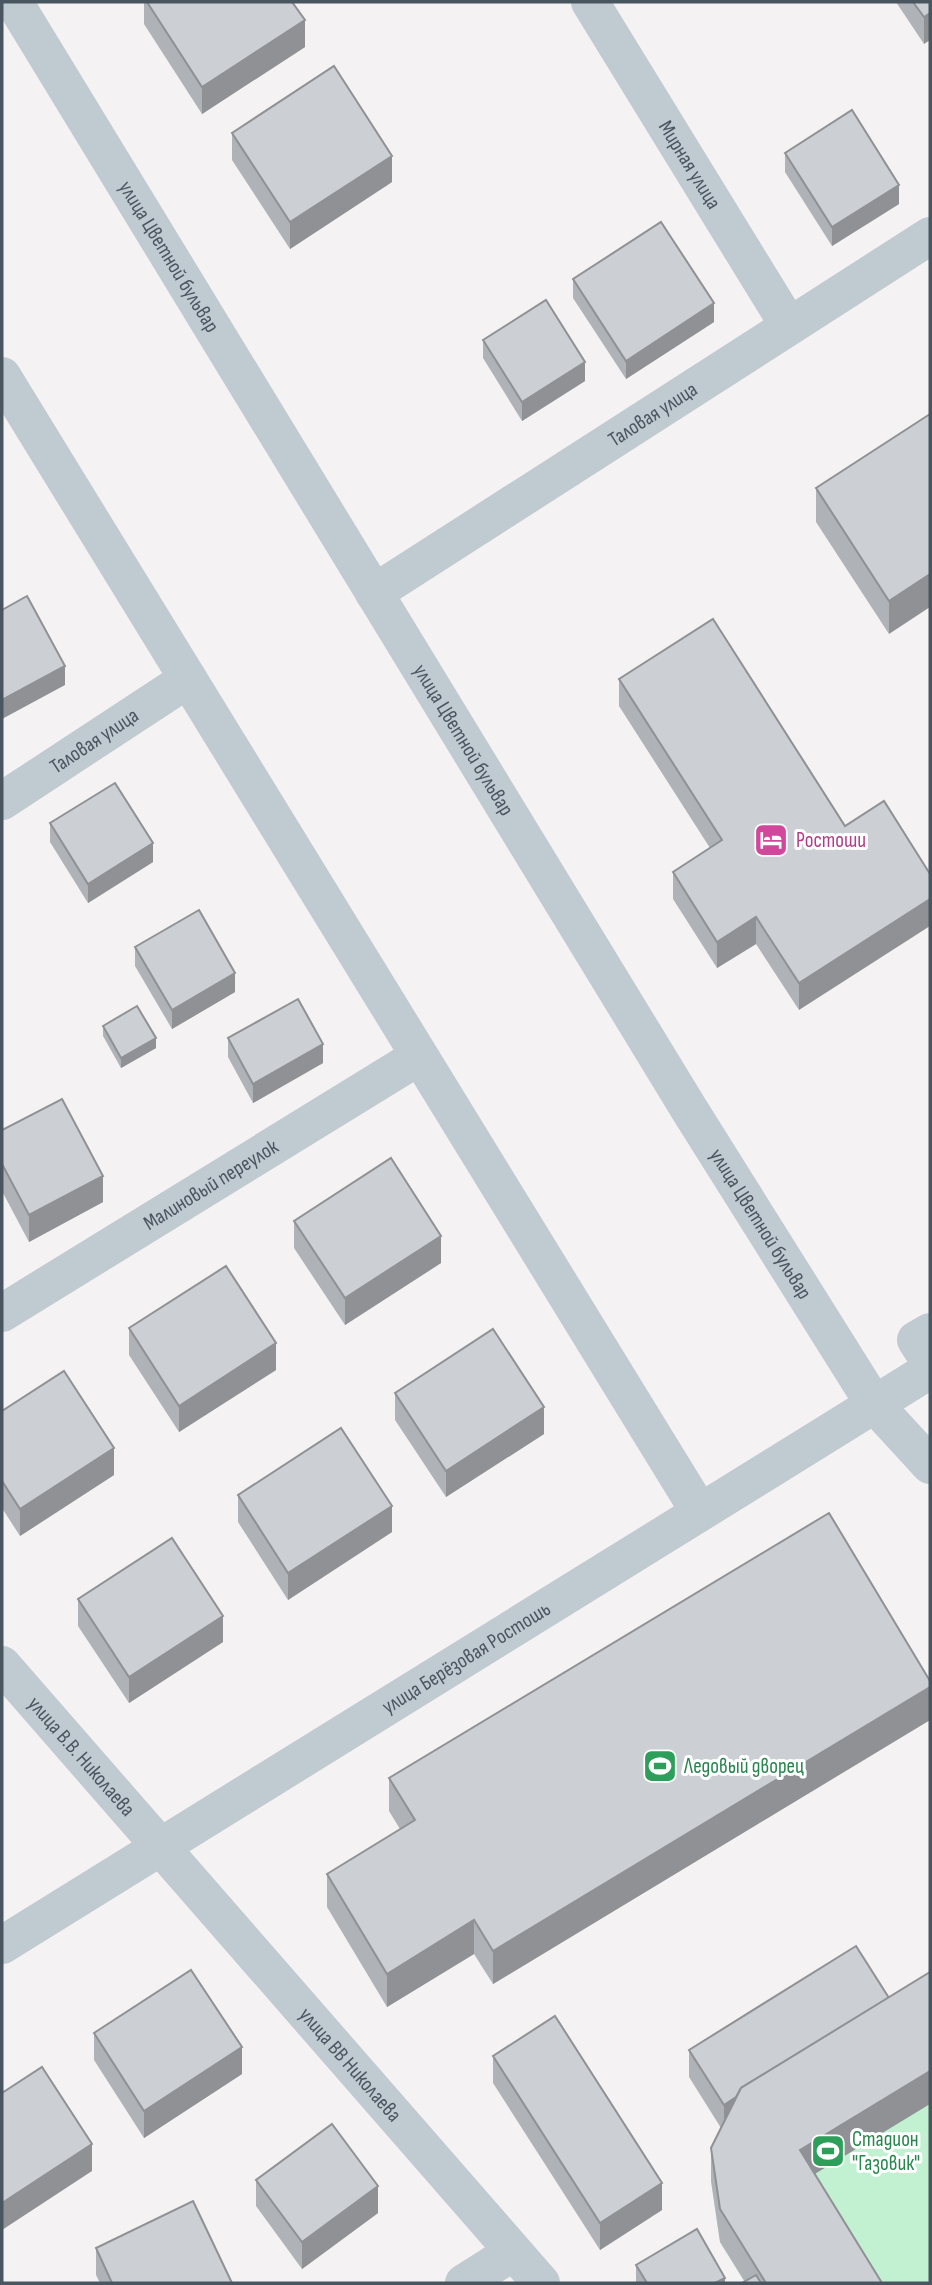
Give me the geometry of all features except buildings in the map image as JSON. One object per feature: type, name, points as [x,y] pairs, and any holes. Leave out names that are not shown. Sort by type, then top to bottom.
[{"type":"street","name":"улица Цветной бульвар","points":[[14,2],[689,1109],[874,1404],[930,1465]]},
{"type":"street","name":"Мирная улица","points":[[590,2],[789,326]]},
{"type":"street","name":"Таловая улица","points":[[374,593],[930,236]]},
{"type":"street","points":[[2,376],[699,1511]]},
{"type":"street","name":"Таловая улица","points":[[2,802],[188,679]]},
{"type":"street","name":"Малиновый переулок","points":[[2,1312],[418,1057]]},
{"type":"street","points":[[930,1332],[916,1340],[930,1363]]},
{"type":"street","name":"улица Берёзовая Ростошь","points":[[2,1945],[930,1370]]},
{"type":"street","name":"улица В.В. Николаева","points":[[2,1665],[161,1846]]},
{"type":"street","name":"улица ВВ Николаева","points":[[161,1846],[541,2283]]},
{"type":"street","points":[[464,2283],[513,2252]]},
{"type":"green space","name":"Стадион \"Газовик\"","points":[[930,2005],[930,2283],[745,2283],[720,2242],[711,2181],[741,2122]]},
{"type":"place","name":"Ростоши","points":[[771,840]]},
{"type":"place","name":"Ледовый дворец","points":[[660,1766]]},
{"type":"place","name":"Стадион \"Газовик\"","points":[[828,2151]]}]
